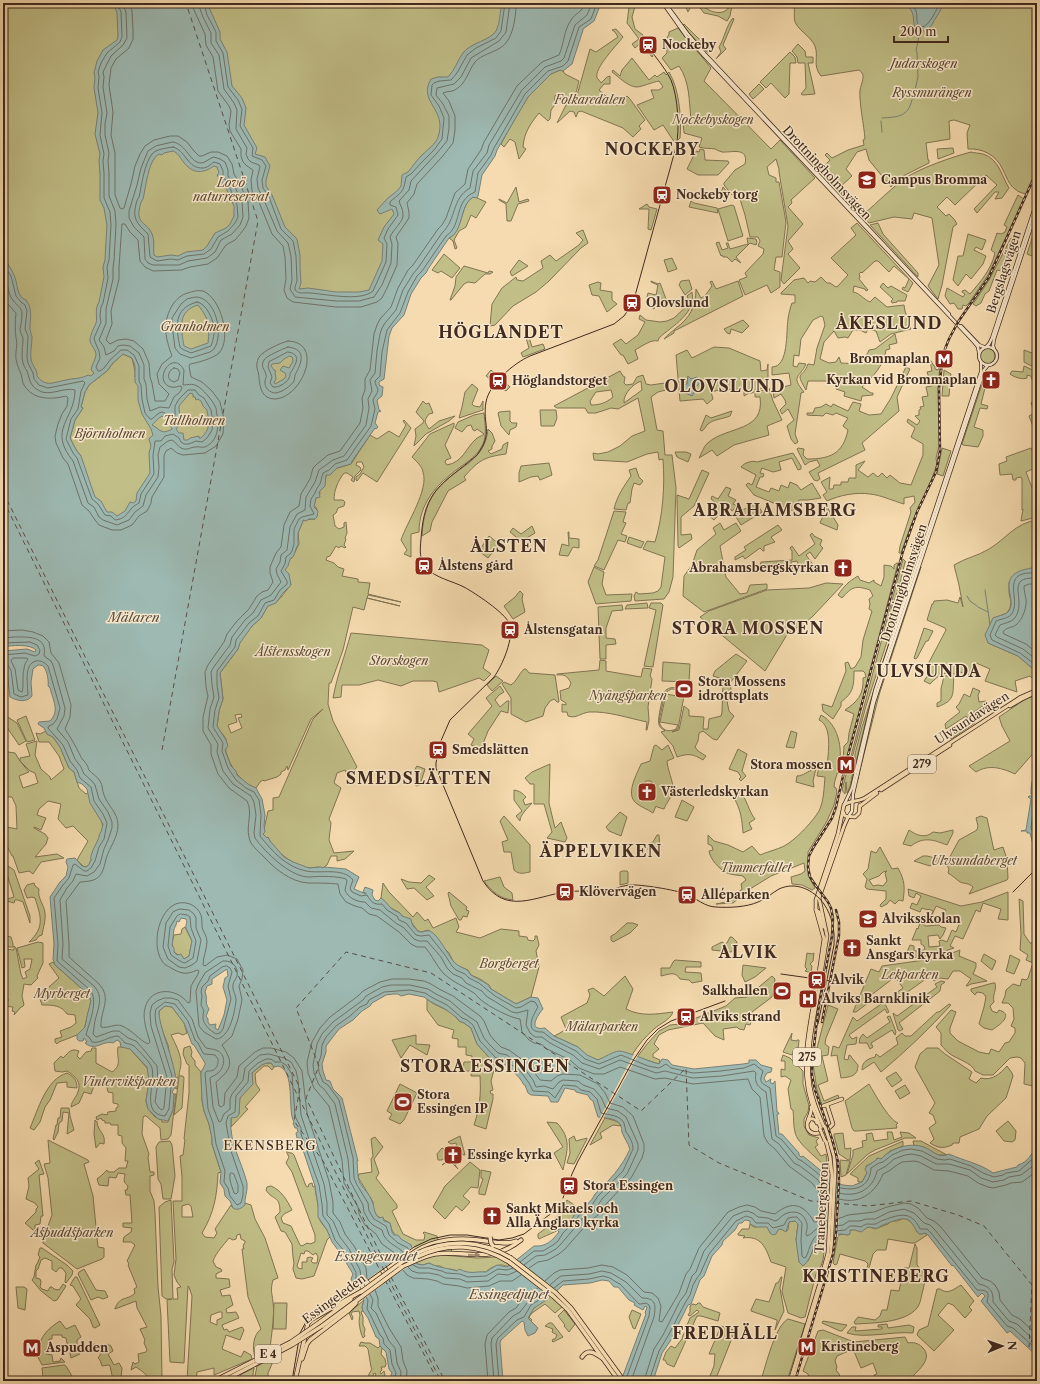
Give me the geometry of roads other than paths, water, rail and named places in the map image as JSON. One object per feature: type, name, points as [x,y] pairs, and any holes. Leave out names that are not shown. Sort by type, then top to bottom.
[{"type":"highway","points":[[490,1235],[492,1245],[498,1251]]},
{"type":"highway","points":[[401,1267],[432,1255],[481,1255],[496,1253],[521,1240],[505,1244],[472,1239],[450,1239],[429,1245],[414,1252],[404,1260]]},
{"type":"highway","name":"Essingeleden","points":[[362,1294],[404,1260],[428,1248],[454,1243],[476,1244],[498,1251],[524,1268],[564,1301],[580,1318],[624,1381]]},
{"type":"highway","name":"Essingeleden","points":[[362,1294],[401,1267],[422,1255],[445,1248],[470,1247],[485,1250],[496,1254],[515,1266],[561,1303],[577,1322],[619,1381]]},
{"type":"highway","points":[[296,1381],[308,1342],[346,1306],[362,1294]]},
{"type":"highway","points":[[296,1381],[308,1323],[312,1319],[346,1306],[362,1294]]},
{"type":"highway","name":"Essingeleden","points":[[222,1381],[292,1345],[346,1306]]},
{"type":"highway","name":"Essingeleden","points":[[214,1381],[291,1342],[321,1324]]},
{"type":"highway","points":[[582,1357],[585,1352],[588,1351],[595,1353],[606,1362]]},
{"type":"main road","name":"Drottningholmsvägen","points":[[664,3],[687,37],[967,334],[977,346],[979,353]]},
{"type":"main road","name":"Bergslagsvägen","points":[[985,347],[991,340],[1037,201]]},
{"type":"main road","name":"Bergslagsvägen","points":[[994,349],[994,339],[1037,209]]},
{"type":"main road","name":"Drottningholmsvägen","points":[[967,334],[979,345],[985,347]]},
{"type":"main road","points":[[988,364],[979,359],[979,353],[985,347],[991,347],[994,349]]},
{"type":"main road","name":"275","points":[[988,364],[992,363],[996,359],[994,349]]},
{"type":"main road","name":"Drottningholmsvägen","points":[[820,974],[827,942],[819,898],[841,834],[852,811],[852,801],[874,702],[980,373],[982,362]]},
{"type":"main road","name":"Drottningholmsvägen","points":[[830,1148],[812,1095],[809,1073],[812,1035],[824,942],[816,910],[816,900],[838,834],[844,805],[852,788],[872,702],[984,370],[988,364]]},
{"type":"main road","name":"Ulvsundavägen","points":[[857,801],[875,792],[1021,697],[1037,691]]},
{"type":"main road","name":"Ulvsundavägen","points":[[860,806],[1022,699],[1037,691]]},
{"type":"main road","points":[[847,797],[852,801]]},
{"type":"main road","points":[[843,811],[845,816],[850,817],[858,814],[860,806],[857,801],[848,802],[844,805]]},
{"type":"main road","points":[[816,910],[819,912],[826,930],[822,933]]},
{"type":"main road","name":"Drottningholmsvägen","points":[[819,984],[806,1061],[811,1103],[823,1128]]},
{"type":"main road","points":[[808,1086],[812,1110],[807,1121],[808,1128],[816,1134],[830,1128],[834,1123],[823,1106]]},
{"type":"main road","points":[[823,1128],[819,1112],[823,1106],[842,1099]]},
{"type":"main road","points":[[823,1128],[815,1120],[809,1120],[809,1127],[815,1132],[820,1132],[830,1128]]},
{"type":"main road","name":"Tranebergsbron","points":[[791,1381],[832,1247],[835,1165],[830,1148]]},
{"type":"water","name":"Mälaren","points":[[113,3],[207,3],[220,32],[220,39],[227,52],[232,86],[242,98],[246,108],[244,125],[257,148],[255,154],[265,157],[270,166],[266,186],[272,195],[285,227],[297,239],[300,255],[301,283],[299,289],[308,288],[336,292],[359,292],[369,290],[382,261],[383,244],[378,240],[384,227],[394,214],[392,209],[380,214],[377,210],[401,186],[402,175],[408,172],[437,140],[440,127],[439,119],[428,94],[428,87],[431,79],[448,77],[466,50],[490,37],[496,31],[502,3],[601,3],[594,21],[583,29],[572,64],[563,71],[560,70],[551,74],[528,97],[495,156],[482,175],[477,198],[473,197],[465,206],[457,230],[454,235],[449,238],[426,273],[421,278],[411,294],[404,315],[392,328],[389,336],[384,379],[379,382],[379,385],[383,387],[382,396],[377,400],[379,410],[381,411],[378,412],[375,423],[378,427],[376,429],[375,428],[351,464],[337,468],[330,475],[326,475],[325,486],[319,492],[320,497],[316,498],[314,507],[318,511],[317,517],[306,521],[303,520],[298,533],[298,545],[285,570],[289,574],[291,585],[276,603],[268,606],[261,618],[252,626],[240,643],[238,649],[220,673],[223,699],[219,711],[217,726],[226,740],[228,746],[225,750],[231,766],[236,771],[237,775],[248,784],[256,788],[262,799],[265,815],[265,832],[263,834],[267,838],[268,837],[284,857],[309,868],[324,867],[346,869],[359,877],[354,889],[366,894],[363,892],[365,887],[373,890],[372,895],[375,900],[378,901],[381,898],[402,916],[411,919],[417,931],[430,931],[441,942],[456,964],[484,982],[491,989],[516,1004],[531,997],[538,998],[543,1009],[536,1019],[536,1027],[545,1028],[554,1036],[578,1047],[587,1055],[598,1060],[611,1053],[619,1051],[659,1064],[662,1059],[668,1060],[672,1065],[694,1069],[743,1064],[749,1063],[749,1060],[756,1060],[761,1065],[772,1068],[771,1072],[767,1073],[764,1078],[766,1082],[771,1079],[770,1082],[773,1084],[775,1081],[777,1112],[779,1114],[777,1114],[779,1134],[782,1134],[801,1157],[803,1156],[825,1174],[829,1180],[843,1185],[852,1186],[862,1182],[867,1173],[865,1169],[867,1166],[878,1158],[881,1159],[895,1149],[912,1145],[924,1147],[942,1156],[949,1154],[977,1164],[993,1173],[1017,1167],[1027,1160],[1037,1147],[1037,1356],[1010,1331],[1007,1333],[981,1301],[985,1296],[982,1293],[978,1297],[928,1235],[925,1233],[919,1234],[907,1219],[896,1220],[878,1228],[868,1227],[861,1232],[850,1230],[850,1234],[848,1235],[841,1234],[820,1237],[815,1244],[809,1259],[803,1266],[799,1262],[796,1240],[798,1224],[795,1221],[789,1222],[786,1232],[781,1229],[773,1235],[767,1227],[756,1227],[750,1224],[750,1221],[745,1220],[742,1223],[739,1223],[735,1230],[723,1241],[722,1245],[712,1256],[704,1276],[700,1280],[691,1304],[688,1305],[673,1337],[662,1353],[653,1381],[621,1381],[646,1314],[647,1307],[645,1306],[643,1310],[634,1305],[635,1303],[629,1300],[618,1287],[614,1287],[609,1281],[602,1280],[590,1283],[563,1285],[548,1299],[534,1308],[528,1318],[538,1328],[535,1333],[528,1336],[525,1330],[524,1322],[522,1321],[501,1340],[503,1381],[391,1381],[390,1378],[392,1373],[389,1369],[386,1352],[380,1346],[379,1339],[376,1337],[368,1318],[363,1311],[362,1307],[364,1300],[351,1279],[353,1274],[318,1217],[315,1186],[299,1138],[297,1138],[297,1128],[295,1128],[293,1123],[289,1083],[284,1069],[278,1066],[274,1067],[271,1063],[266,1063],[252,1073],[253,1084],[240,1098],[239,1114],[237,1117],[231,1118],[232,1137],[247,1183],[245,1205],[236,1209],[233,1208],[230,1201],[225,1196],[224,1189],[220,1183],[221,1172],[212,1144],[209,1124],[204,1111],[201,1072],[205,1063],[192,1044],[184,1023],[172,1007],[165,1006],[159,1011],[162,1030],[175,1077],[175,1086],[172,1092],[174,1094],[173,1110],[168,1121],[158,1119],[148,1109],[146,1101],[149,1081],[147,1067],[130,1049],[121,1047],[120,1042],[117,1040],[113,1043],[92,1046],[85,1043],[87,1042],[84,1038],[83,1041],[79,1041],[77,1039],[77,1035],[85,1027],[91,1001],[89,995],[55,965],[53,959],[54,944],[50,897],[66,876],[68,867],[66,862],[67,859],[75,858],[82,866],[86,867],[88,865],[103,824],[90,803],[87,789],[82,784],[77,782],[74,772],[69,768],[60,747],[53,737],[47,734],[44,728],[38,724],[39,722],[50,721],[55,713],[54,701],[48,686],[47,674],[44,667],[42,665],[38,665],[33,669],[31,682],[32,696],[27,700],[22,701],[10,697],[7,671],[3,666],[3,651],[27,649],[35,652],[36,650],[30,647],[16,645],[3,647],[3,255],[14,275],[20,296],[26,300],[30,307],[30,329],[32,337],[31,359],[37,372],[37,376],[40,380],[50,383],[80,378],[88,375],[91,376],[94,373],[91,370],[96,355],[90,339],[96,323],[97,308],[104,277],[103,267],[105,260],[107,225],[104,208],[100,200],[100,154],[95,134],[98,113],[94,88],[94,73],[97,61],[103,50],[117,40],[117,13]],"holes":[[[173,151],[189,168],[196,171],[205,171],[214,166],[217,167],[219,173],[217,175],[226,188],[234,206],[234,216],[230,224],[226,228],[215,233],[203,250],[186,252],[178,256],[171,255],[157,257],[154,255],[153,237],[148,228],[141,221],[139,211],[152,162],[159,154],[162,155]],[[198,305],[202,310],[208,322],[208,343],[191,349],[184,346],[182,321],[191,308]],[[123,354],[132,358],[135,366],[135,382],[138,386],[138,400],[142,414],[153,435],[149,439],[151,446],[149,453],[150,473],[137,493],[136,501],[133,503],[130,502],[125,511],[117,516],[112,512],[107,512],[101,501],[95,497],[81,456],[70,438],[75,420],[83,408],[81,407],[85,392],[89,385],[107,371]],[[289,356],[292,357],[293,361],[289,368],[283,366],[280,370],[285,373],[286,376],[284,379],[275,384],[276,371],[271,366],[272,364],[280,363]],[[190,393],[193,394],[193,397],[195,397],[196,400],[198,399],[201,401],[207,410],[209,422],[208,428],[201,438],[199,438],[199,436],[184,440],[183,433],[179,433],[176,429],[180,424],[179,406]],[[162,416],[166,421],[172,423],[170,425],[172,429],[164,432],[152,425]],[[181,918],[186,919],[186,928],[192,941],[189,956],[184,959],[181,954],[177,955],[174,952],[174,948],[172,946],[174,929],[177,921],[179,922]],[[227,969],[228,976],[225,978],[223,987],[227,1000],[224,1015],[218,1030],[215,1028],[216,1024],[210,1025],[206,1016],[209,1009],[205,992],[207,986],[212,984],[212,979]],[[398,994],[401,996],[409,994],[424,997],[445,1009],[459,1021],[471,1028],[477,1044],[494,1063],[500,1064],[502,1062],[519,1078],[525,1085],[528,1093],[531,1095],[548,1096],[551,1102],[558,1102],[565,1088],[588,1095],[593,1101],[598,1117],[612,1119],[621,1125],[623,1134],[630,1149],[623,1162],[610,1179],[595,1194],[590,1202],[576,1211],[571,1220],[557,1230],[559,1232],[551,1241],[542,1246],[534,1246],[507,1267],[497,1265],[486,1272],[470,1272],[459,1269],[457,1271],[429,1263],[423,1265],[417,1264],[411,1245],[401,1239],[398,1235],[394,1235],[390,1223],[384,1221],[383,1217],[379,1218],[377,1216],[371,1199],[359,1181],[358,1161],[342,1098],[333,1089],[330,1081],[326,1080],[323,1071],[322,1064],[326,1052],[326,1046],[339,1029],[372,1003],[386,995]]]},
{"type":"water","points":[[883,3],[942,3],[942,6],[931,26],[926,30],[919,31],[915,27],[912,12],[906,4],[891,7],[885,6]]},
{"type":"water","points":[[688,376],[691,379],[697,377],[701,381],[694,388],[694,393],[692,396],[683,392],[685,385],[687,384]]},
{"type":"water","points":[[1032,568],[1037,569],[1037,670],[1032,668],[1018,656],[988,643],[985,635],[993,618],[1007,613],[1011,607],[1009,588],[1010,581],[1013,576],[1020,571]]},
{"type":"water","points":[[1037,771],[1037,846],[1033,844],[1030,833],[1027,833],[1027,831],[1021,831],[1026,830],[1031,799],[1028,797],[1034,796],[1031,794],[1031,787]]},
{"type":"waterway","points":[[913,99],[918,77],[916,51],[920,31]]},
{"type":"waterway","points":[[882,118],[902,115],[908,110],[912,100]]},
{"type":"waterway","points":[[881,121],[882,132]]},
{"type":"waterway","points":[[985,590],[990,625]]},
{"type":"waterway","points":[[967,596],[970,601],[977,606]]},
{"type":"waterway","points":[[978,607],[988,612]]},
{"type":"tram line","points":[[644,42],[662,65],[671,80],[677,104],[678,131],[676,147],[633,303],[624,316],[614,324],[530,356],[503,375],[488,395],[485,410],[486,434],[482,447],[477,455],[437,490],[426,509],[420,547],[420,555],[426,568],[434,574],[464,587],[489,604],[502,614],[509,623],[510,629],[507,651],[501,666],[494,677],[450,720],[440,743],[436,768],[483,881],[492,892],[501,898],[511,901],[522,901],[566,892],[606,891],[634,885],[649,886],[674,891],[686,894],[708,906],[726,907],[754,904],[785,887],[792,886],[804,888],[810,891],[820,899],[827,909],[831,918],[834,934],[834,945],[818,1024]]},
{"type":"tram line","points":[[1013,892],[1037,868]]},
{"type":"tram line","points":[[781,974],[838,982]]},
{"type":"tram line","points":[[563,1198],[578,1161],[634,1059],[647,1040],[658,1029],[671,1021],[725,1001]]},
{"type":"tram line","points":[[292,1381],[300,1333],[307,1320],[354,1290],[414,1247],[431,1239],[450,1235],[467,1235],[499,1240],[512,1238],[524,1234],[553,1212]]},
{"type":"railway","points":[[795,1381],[833,1254],[836,1233],[839,1181],[838,1162],[833,1142],[815,1090],[812,1075],[818,1011],[832,936],[833,918],[828,902],[810,877],[808,867],[809,856],[832,818],[836,807],[846,763],[903,551],[917,512],[936,472],[940,451],[939,388],[943,354],[958,322],[989,277],[1037,171]]},
{"type":"railway","points":[[822,1022],[839,935],[839,922],[836,910]]},
{"type":"place","name":"Nockeby","points":[[648,45]]},
{"type":"place","name":"Campus Bromma","points":[[867,180]]},
{"type":"place","name":"Nockeby torg","points":[[662,195]]},
{"type":"place","name":"Olovslund","points":[[632,303]]},
{"type":"place","name":"Brommaplan","points":[[944,359]]},
{"type":"place","name":"Kyrkan vid Brommaplan","points":[[991,380]]},
{"type":"place","name":"Höglandstorget","points":[[498,381]]},
{"type":"place","name":"Ålstens gård","points":[[424,566]]},
{"type":"place","name":"Abrahamsbergskyrkan","points":[[843,568]]},
{"type":"place","name":"Ålstensgatan","points":[[510,630]]},
{"type":"place","name":"Stora Mossens idrottsplats","points":[[684,689]]},
{"type":"place","name":"Smedslätten","points":[[438,750]]},
{"type":"place","name":"Stora mossen","points":[[846,765]]},
{"type":"place","name":"Västerledskyrkan","points":[[647,792]]},
{"type":"place","name":"Klövervägen","points":[[565,892]]},
{"type":"place","name":"Alléparken","points":[[687,895]]},
{"type":"place","name":"Alviksskolan","points":[[868,919]]},
{"type":"place","name":"Sankt Ansgars kyrka","points":[[852,948]]},
{"type":"place","name":"Alvik","points":[[817,980]]},
{"type":"place","name":"Salkhallen","points":[[782,991]]},
{"type":"place","name":"Alviks Barnklinik","points":[[808,999]]},
{"type":"place","name":"Alviks strand","points":[[686,1017]]},
{"type":"place","name":"Stora Essingen IP","points":[[403,1102]]},
{"type":"place","name":"Essinge kyrka","points":[[453,1155]]},
{"type":"place","name":"Stora Essingen","points":[[569,1186]]},
{"type":"place","name":"Sankt Mikaels och Alla Änglars kyrka","points":[[492,1216]]},
{"type":"place","name":"Kristineberg","points":[[807,1347]]},
{"type":"place","name":"Aspudden","points":[[32,1348]]},
{"type":"district","name":"NOCKEBY","points":[[652,149]]},
{"type":"district","name":"ÅKESLUND","points":[[889,323]]},
{"type":"district","name":"HÖGLANDET","points":[[501,332]]},
{"type":"district","name":"OLOVSLUND","points":[[725,386]]},
{"type":"district","name":"ABRAHAMSBERG","points":[[775,510]]},
{"type":"district","name":"ÅLSTEN","points":[[509,546]]},
{"type":"district","name":"STORA MOSSEN","points":[[748,628]]},
{"type":"district","name":"ULVSUNDA","points":[[929,671]]},
{"type":"district","name":"SMEDSLÄTTEN","points":[[419,778]]},
{"type":"district","name":"ÄPPELVIKEN","points":[[601,851]]},
{"type":"district","name":"ALVIK","points":[[748,952]]},
{"type":"district","name":"STORA ESSINGEN","points":[[485,1066]]},
{"type":"district","name":"EKENSBERG","points":[[270,1145]]},
{"type":"district","name":"KRISTINEBERG","points":[[876,1276]]},
{"type":"district","name":"FREDHÄLL","points":[[725,1333]]},
{"type":"park label","name":"Judarskogen","points":[[924,64]]},
{"type":"park label","name":"Ryssmurängen","points":[[932,93]]},
{"type":"park label","name":"Folkaredalen","points":[[590,100]]},
{"type":"park label","name":"Nockebyskogen","points":[[713,120]]},
{"type":"park label","name":"Lovö naturreservat","points":[[231,190]]},
{"type":"park label","name":"Granholmen","points":[[195,327]]},
{"type":"park label","name":"Tallholmen","points":[[194,421]]},
{"type":"park label","name":"Björnholmen","points":[[110,434]]},
{"type":"park label","name":"Ålstensskogen","points":[[293,652]]},
{"type":"park label","name":"Storskogen","points":[[399,661]]},
{"type":"park label","name":"Nyängsparken","points":[[628,696]]},
{"type":"park label","name":"Ulvsundaberget","points":[[974,861]]},
{"type":"park label","name":"Timmerfallet","points":[[756,868]]},
{"type":"park label","name":"Borgberget","points":[[509,964]]},
{"type":"park label","name":"Lekparken","points":[[910,975]]},
{"type":"park label","name":"Myrberget","points":[[62,994]]},
{"type":"park label","name":"Mälarparken","points":[[602,1027]]},
{"type":"park label","name":"Vinterviksparken","points":[[129,1082]]},
{"type":"park label","name":"Aspuddsparken","points":[[72,1233]]},
{"type":"water label","name":"Essingesundet","points":[[376,1256]]},
{"type":"water label","name":"Essingedjupet","points":[[509,1294]]}]
